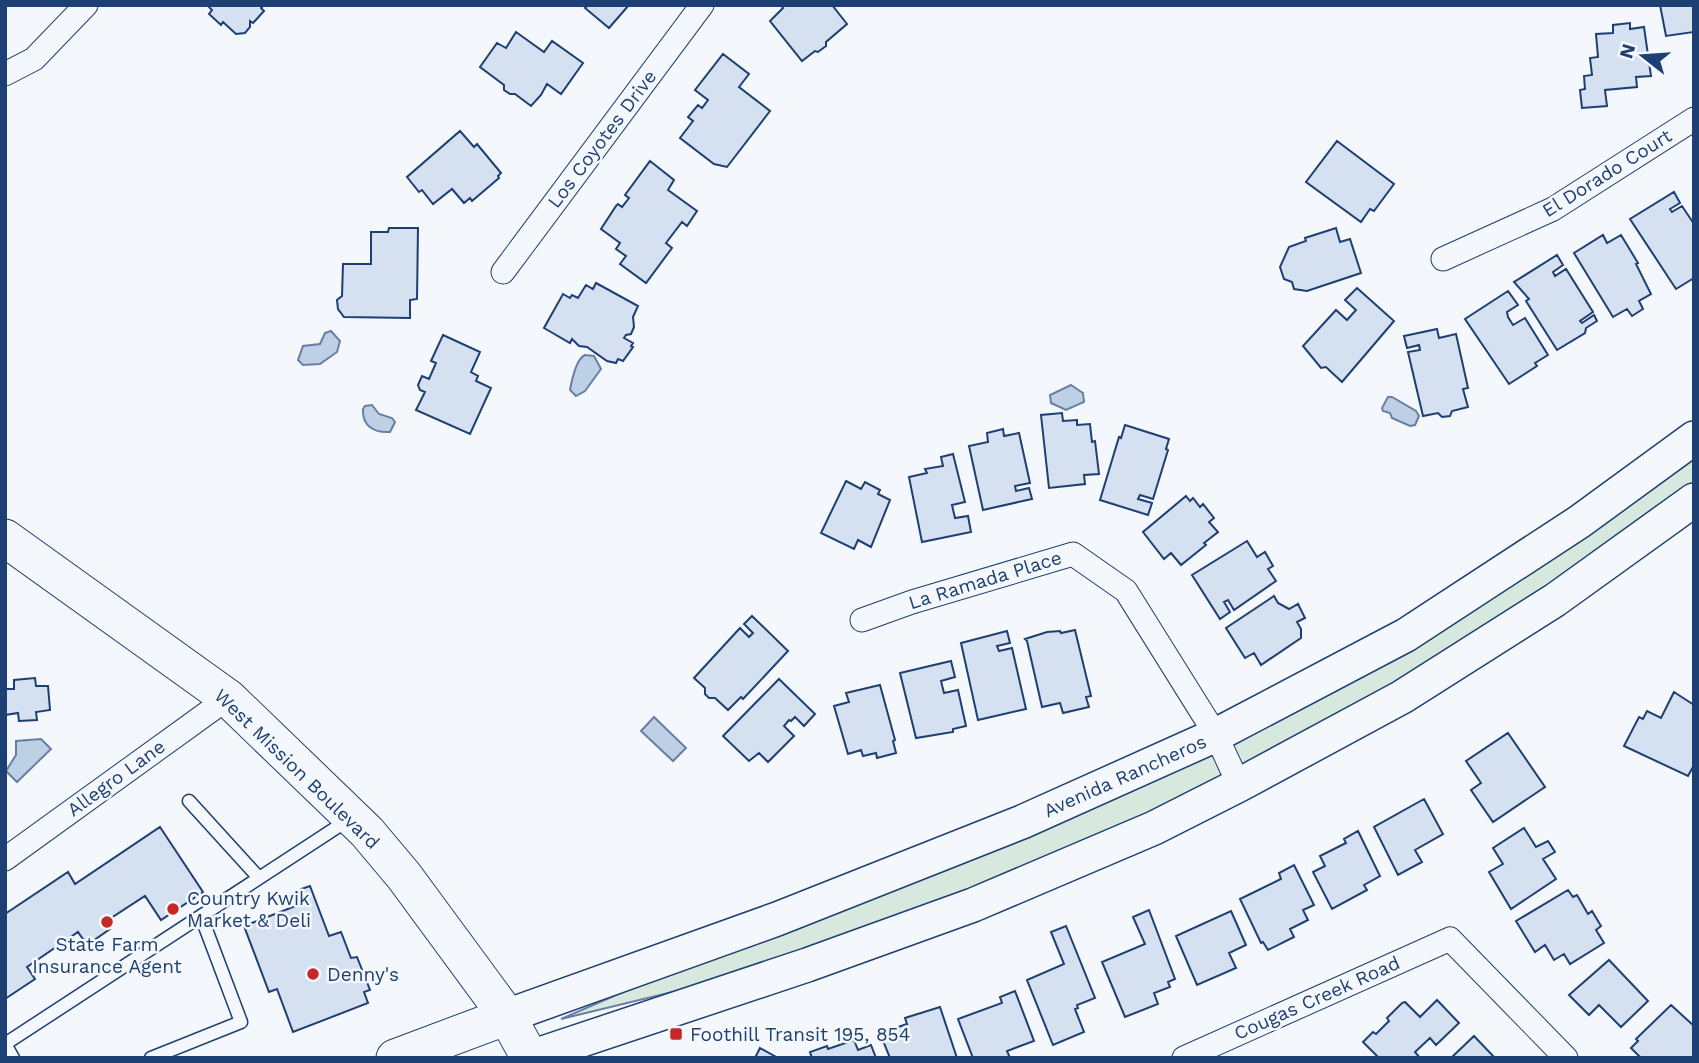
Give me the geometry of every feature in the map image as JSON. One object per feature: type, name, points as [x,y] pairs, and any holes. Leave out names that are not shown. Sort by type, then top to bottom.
[{"type":"main road","name":"Avenida Rancheros","points":[[507,1016],[790,914],[1022,822],[1216,735],[1406,635],[1579,522],[1694,438]]},
{"type":"main road","points":[[531,1058],[807,965],[973,905],[1154,828],[1414,690],[1555,600],[1694,500]]},
{"type":"main road","name":"West Mission Boulevard","points":[[5,538],[228,698],[352,818],[404,876],[507,1016],[531,1058]]},
{"type":"main road","points":[[395,1058],[507,1016]]},
{"type":"street","points":[[5,74],[34,59],[86,5]]},
{"type":"street","name":"Los Coyotes Drive","points":[[503,272],[702,5]]},
{"type":"street","name":"El Dorado Court","points":[[1443,259],[1553,209],[1694,118]]},
{"type":"street","name":"La Ramada Place","points":[[862,620],[912,602],[1073,554],[1126,591],[1216,735],[1239,785]]},
{"type":"street","name":"Allegro Lane","points":[[5,859],[228,698]]},
{"type":"street","name":"Cougas Creek Road","points":[[1184,1058],[1450,939],[1566,1058]]},
{"type":"lane","points":[[189,801],[259,878]]},
{"type":"lane","points":[[13,1058],[5,1044],[352,818]]},
{"type":"lane","points":[[151,1058],[241,1022],[201,916]]},
{"type":"shaded area","points":[[1694,447],[1694,491],[1552,598],[1245,777],[1224,735]]},
{"type":"shaded area","points":[[1213,743],[1228,784],[817,957],[561,1019],[766,930]]},
{"type":"water","points":[[331,331],[340,341],[337,352],[320,364],[303,365],[298,360],[303,346],[320,344],[325,333]]},
{"type":"water","points":[[585,355],[594,356],[601,369],[585,391],[576,396],[570,390],[572,380],[577,365]]},
{"type":"water","points":[[1071,385],[1083,393],[1084,402],[1066,410],[1051,403],[1050,395]]},
{"type":"water","points":[[1388,397],[1416,411],[1419,416],[1415,425],[1410,426],[1383,411]]},
{"type":"water","points":[[372,405],[379,414],[392,418],[395,422],[390,432],[374,430],[367,424],[363,409]]},
{"type":"water","points":[[654,717],[686,748],[673,761],[641,731]]},
{"type":"water","points":[[41,739],[51,749],[17,782],[6,771],[16,755],[16,741]]},
{"type":"building","points":[[207,5],[264,5],[261,8],[264,11],[253,23],[250,21],[250,27],[245,33],[236,34],[209,14],[212,10]]},
{"type":"building","points":[[588,5],[629,5],[609,28],[585,8]]},
{"type":"building","points":[[781,5],[832,5],[847,24],[826,42],[826,46],[802,61],[770,21],[783,8]]},
{"type":"building","points":[[1660,5],[1694,5],[1694,32],[1666,36]]},
{"type":"building","points":[[1630,23],[1630,29],[1644,27],[1651,76],[1636,77],[1637,87],[1605,90],[1607,106],[1582,108],[1580,90],[1585,89],[1584,76],[1592,75],[1590,58],[1598,57],[1596,34],[1613,33],[1613,25]]},
{"type":"building","points":[[516,32],[544,52],[552,41],[583,63],[561,94],[547,84],[531,106],[515,94],[504,90],[504,85],[480,67],[497,43],[506,48]]},
{"type":"building","points":[[723,54],[749,74],[739,87],[770,111],[727,167],[714,164],[680,138],[693,121],[688,117],[698,105],[702,108],[708,100],[695,90]]},
{"type":"building","points":[[460,131],[474,147],[477,144],[501,173],[499,178],[472,201],[470,198],[464,203],[452,189],[433,204],[407,177]]},
{"type":"building","points":[[1337,141],[1394,184],[1374,211],[1370,209],[1361,222],[1306,182]]},
{"type":"building","points":[[650,161],[674,180],[668,190],[697,211],[687,226],[682,222],[666,243],[672,248],[646,283],[620,264],[626,256],[616,249],[620,243],[601,229],[616,206],[618,204],[622,207],[629,198],[625,195]]},
{"type":"building","points":[[1674,192],[1680,203],[1670,209],[1672,212],[1682,206],[1694,224],[1694,278],[1676,289],[1630,219]]},
{"type":"building","points":[[389,228],[418,228],[417,299],[410,300],[410,318],[344,317],[338,309],[337,300],[342,296],[343,264],[371,264],[371,232],[388,232]]},
{"type":"building","points":[[1336,228],[1340,242],[1350,239],[1361,273],[1307,291],[1294,289],[1292,282],[1284,279],[1280,267],[1289,247],[1306,241],[1305,238]]},
{"type":"building","points":[[1603,235],[1607,243],[1621,235],[1638,263],[1636,264],[1651,294],[1639,301],[1643,309],[1632,316],[1627,309],[1613,317],[1574,253]]},
{"type":"building","points":[[1557,255],[1563,265],[1553,272],[1555,276],[1566,269],[1593,312],[1580,321],[1582,323],[1594,315],[1597,321],[1586,328],[1585,333],[1557,350],[1526,301],[1529,299],[1514,282]]},
{"type":"building","points":[[596,283],[638,306],[633,317],[634,327],[631,334],[624,338],[633,343],[633,347],[623,361],[607,361],[587,347],[579,346],[572,339],[570,343],[544,328],[563,294],[578,298],[586,285],[593,289]]},
{"type":"building","points":[[1357,288],[1394,321],[1342,382],[1326,367],[1321,368],[1303,346],[1336,310],[1347,320],[1356,310],[1345,300]]},
{"type":"building","points":[[1508,291],[1518,305],[1507,312],[1513,325],[1525,318],[1548,355],[1535,363],[1537,366],[1509,384],[1465,319]]},
{"type":"building","points":[[1437,329],[1439,338],[1456,334],[1468,388],[1463,389],[1468,407],[1442,417],[1438,413],[1423,416],[1408,352],[1420,350],[1419,345],[1407,348],[1404,336]]},
{"type":"building","points":[[443,335],[480,352],[471,372],[478,376],[476,381],[491,388],[470,434],[416,410],[425,392],[420,390],[418,385],[422,376],[429,379],[436,363],[431,361]]},
{"type":"building","points":[[1062,413],[1063,421],[1077,420],[1077,425],[1090,424],[1099,474],[1084,475],[1085,484],[1049,488],[1041,415]]},
{"type":"building","points":[[1125,425],[1169,439],[1153,499],[1140,495],[1138,499],[1152,503],[1148,515],[1100,500]]},
{"type":"building","points":[[1003,429],[1004,436],[1019,433],[1030,483],[1015,486],[1016,491],[1029,488],[1032,499],[983,510],[969,446],[988,442],[987,433]]},
{"type":"building","points":[[953,454],[965,502],[952,505],[955,518],[968,516],[971,532],[922,542],[909,477],[927,473],[925,469],[943,466],[941,457]]},
{"type":"building","points":[[846,481],[861,489],[865,482],[880,490],[878,494],[890,500],[871,547],[858,540],[854,549],[821,533]]},
{"type":"building","points":[[1186,496],[1190,501],[1193,498],[1200,507],[1203,504],[1214,518],[1209,522],[1218,532],[1181,565],[1171,553],[1164,559],[1143,532]]},
{"type":"building","points":[[1247,541],[1257,557],[1265,552],[1273,566],[1268,569],[1276,581],[1234,610],[1228,600],[1224,602],[1230,612],[1220,619],[1192,575]]},
{"type":"building","points":[[1274,596],[1278,603],[1289,609],[1298,604],[1305,618],[1297,622],[1301,629],[1301,638],[1261,665],[1254,653],[1245,658],[1226,628]]},
{"type":"building","points":[[752,616],[788,651],[743,699],[741,697],[728,710],[715,698],[709,698],[705,694],[705,688],[694,678],[740,628],[749,637],[753,633],[744,624]]},
{"type":"building","points":[[1075,630],[1091,696],[1086,697],[1089,707],[1063,713],[1060,703],[1042,707],[1025,639],[1047,632]]},
{"type":"building","points":[[1007,631],[1010,643],[997,646],[999,651],[1012,648],[1026,709],[978,720],[961,643]]},
{"type":"building","points":[[951,661],[955,677],[941,681],[944,693],[958,690],[966,726],[953,729],[953,732],[916,738],[900,673]]},
{"type":"building","points":[[35,678],[36,686],[48,686],[50,710],[36,712],[37,720],[19,721],[18,713],[5,715],[5,689],[14,689],[14,680]]},
{"type":"building","points":[[779,679],[815,714],[804,726],[795,717],[789,720],[784,726],[794,736],[768,762],[759,753],[749,761],[723,736]]},
{"type":"building","points":[[880,685],[896,753],[877,758],[876,753],[863,756],[861,750],[848,754],[834,706],[849,702],[846,693]]},
{"type":"building","points":[[1674,692],[1694,705],[1694,765],[1688,776],[1624,746],[1639,717],[1643,719],[1647,711],[1661,718]]},
{"type":"building","points":[[1508,733],[1545,787],[1493,822],[1471,790],[1481,783],[1466,761]]},
{"type":"building","points":[[1424,799],[1443,834],[1415,850],[1422,862],[1398,875],[1374,827]]},
{"type":"building","points":[[160,827],[203,892],[161,920],[145,896],[105,922],[110,929],[87,945],[78,932],[27,967],[35,979],[5,999],[5,914],[68,872],[75,884]]},
{"type":"building","points":[[1524,828],[1536,847],[1548,841],[1555,852],[1543,859],[1556,879],[1511,909],[1489,872],[1503,864],[1493,848]]},
{"type":"building","points":[[1358,831],[1380,876],[1364,885],[1367,890],[1332,909],[1313,872],[1325,866],[1320,856],[1346,843],[1344,839]]},
{"type":"building","points":[[1294,865],[1314,905],[1303,910],[1308,920],[1290,929],[1294,937],[1268,950],[1263,942],[1261,943],[1240,899],[1281,879],[1279,873]]},
{"type":"building","name":"Denny's","points":[[310,886],[329,936],[341,932],[351,958],[357,957],[370,990],[364,992],[368,1003],[293,1032],[277,989],[269,992],[244,926],[306,902],[301,889]]},
{"type":"building","points":[[1568,890],[1573,897],[1577,895],[1588,914],[1592,911],[1601,926],[1596,930],[1604,943],[1570,964],[1564,954],[1554,960],[1545,945],[1535,952],[1516,921]]},
{"type":"building","points":[[1149,910],[1175,979],[1168,982],[1170,987],[1154,993],[1158,1004],[1125,1017],[1102,962],[1145,944],[1133,917]]},
{"type":"building","points":[[1231,911],[1246,945],[1229,953],[1236,968],[1197,985],[1176,936]]},
{"type":"building","points":[[1066,926],[1095,998],[1077,1005],[1078,1008],[1075,1009],[1084,1032],[1053,1045],[1027,980],[1064,964],[1051,932]]},
{"type":"building","points":[[1609,960],[1648,1001],[1621,1027],[1599,1005],[1589,1015],[1569,995]]},
{"type":"building","points":[[1015,991],[1034,1041],[1007,1051],[1010,1058],[973,1058],[958,1019],[1002,1003],[1000,997]]},
{"type":"building","points":[[1437,1000],[1459,1023],[1436,1045],[1430,1038],[1415,1052],[1420,1058],[1379,1058],[1363,1042],[1389,1021],[1387,1018],[1402,1003],[1405,1002],[1420,1017]]},
{"type":"building","points":[[1671,1005],[1694,1026],[1694,1058],[1641,1058],[1631,1048],[1638,1041],[1636,1039]]},
{"type":"building","points":[[940,1007],[957,1058],[890,1058],[880,1033],[907,1024],[905,1018]]},
{"type":"building","points":[[1474,1036],[1495,1058],[1451,1058]]},
{"type":"building","points":[[854,1040],[858,1050],[871,1045],[876,1058],[812,1058],[810,1052]]},
{"type":"building","points":[[760,1048],[778,1058],[755,1058]]},
{"type":"place","name":"Country Kwik Market & Deli","points":[[173,909]]},
{"type":"place","name":"State Farm Insurance Agent","points":[[107,922]]},
{"type":"place","name":"Denny's","points":[[313,974]]},
{"type":"place","name":"Foothill Transit 195, 854","points":[[676,1034]]}]
